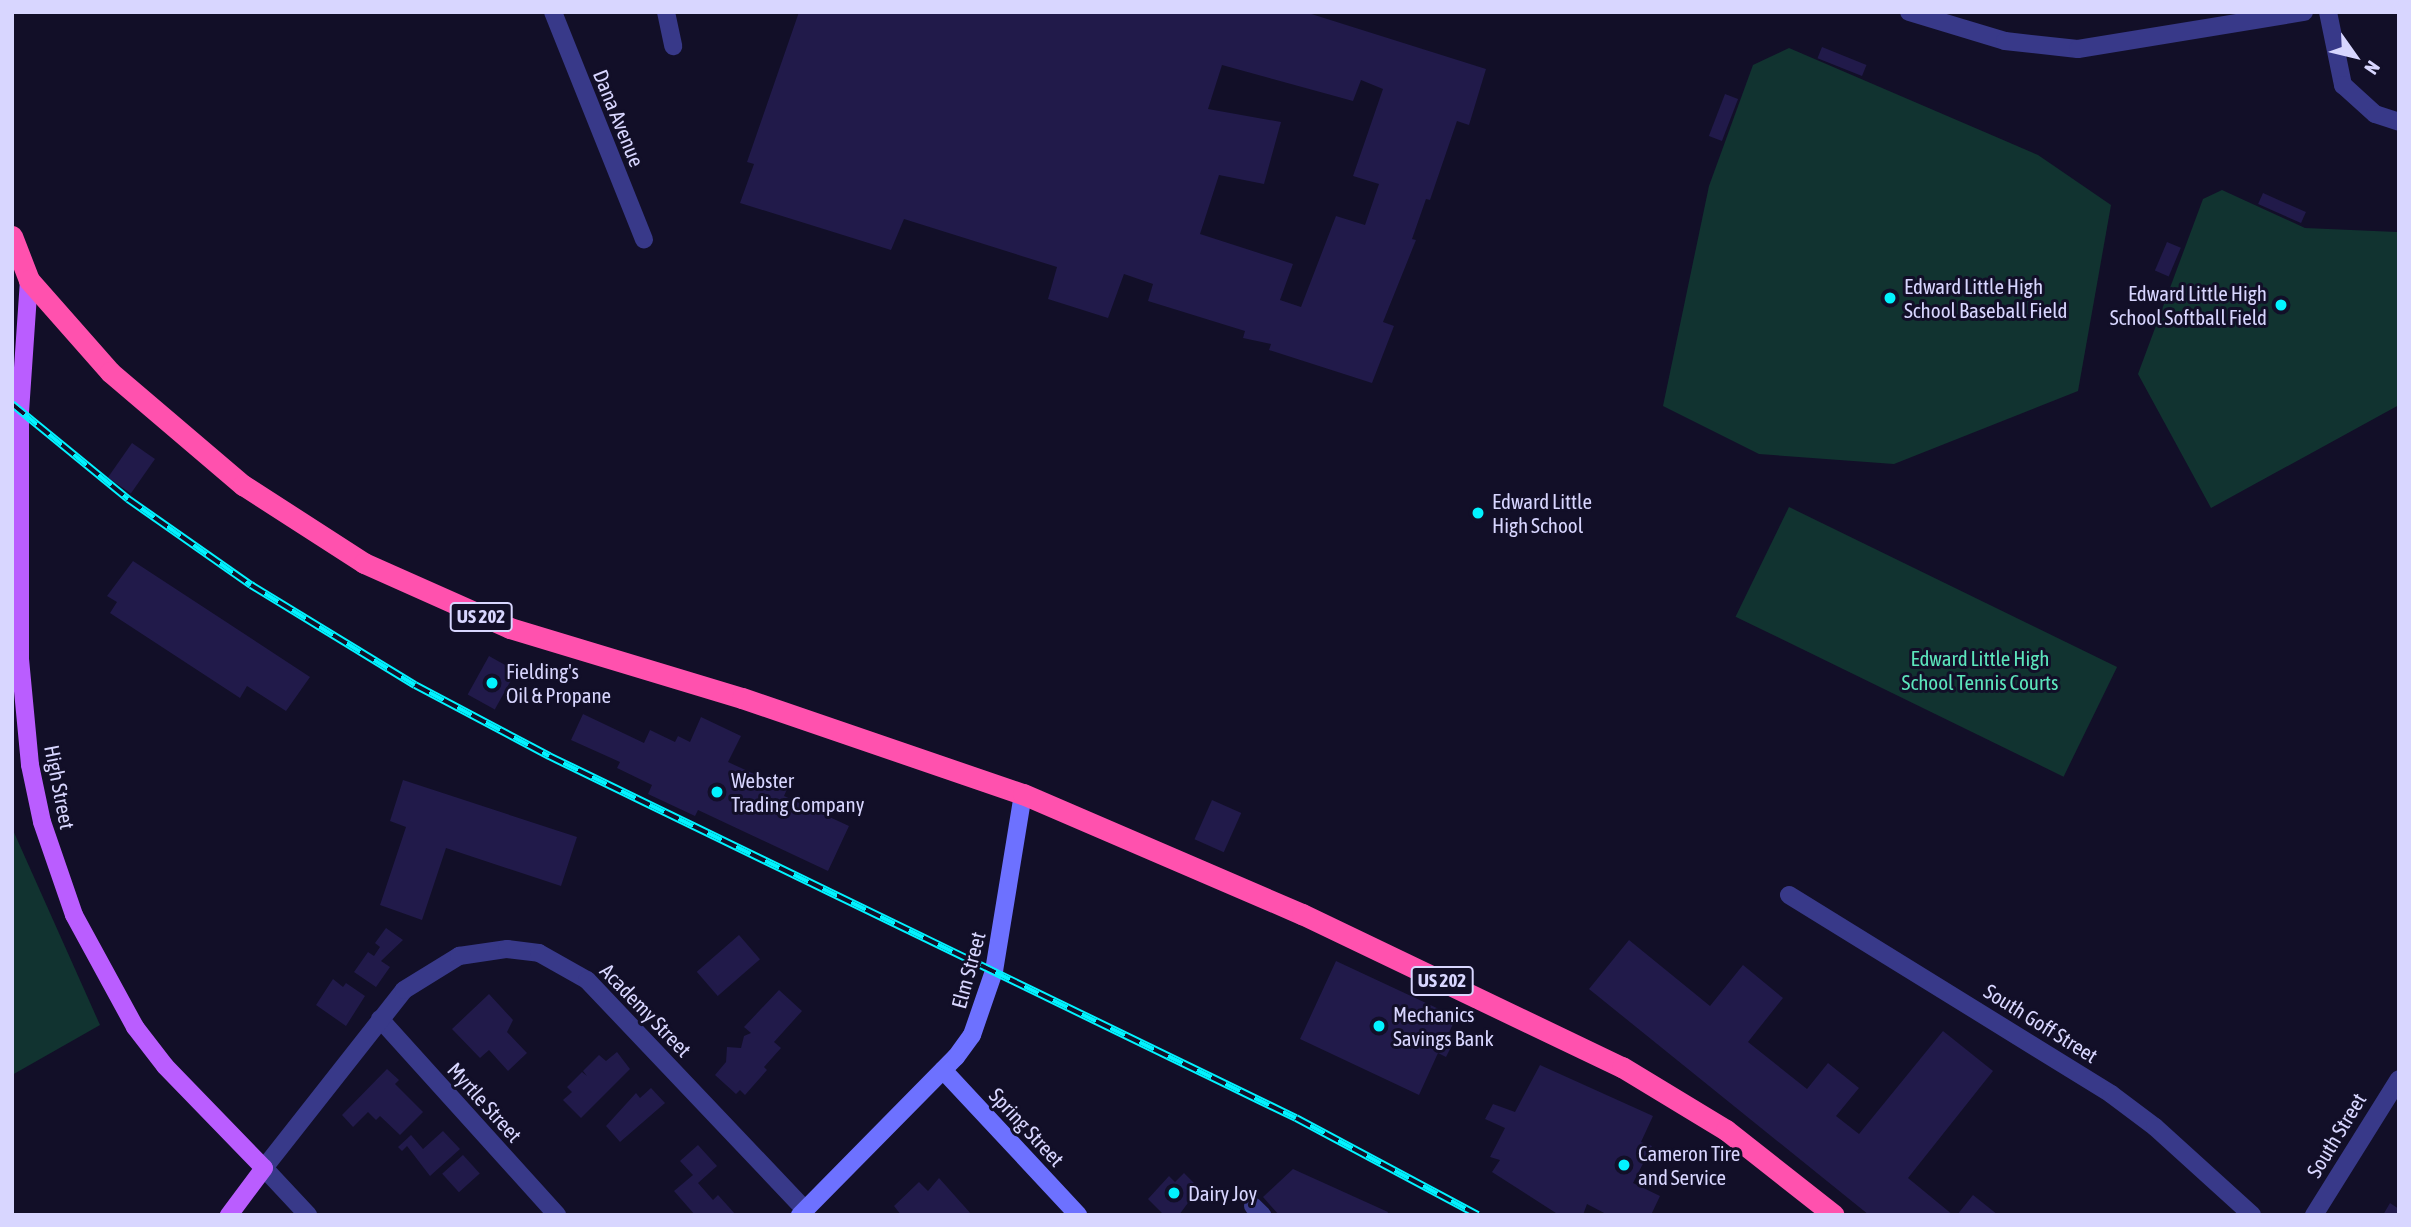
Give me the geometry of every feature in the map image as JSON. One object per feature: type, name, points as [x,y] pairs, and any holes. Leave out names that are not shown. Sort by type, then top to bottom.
[{"type":"highway","name":"US 202","points":[[12,236],[29,280]]},
{"type":"highway","name":"US 202","points":[[12,262],[110,372],[178,433],[313,534],[364,564],[510,628],[742,698],[1023,794],[1302,914],[1622,1067],[1726,1130],[1834,1215]]},
{"type":"main road","name":"High Street","points":[[29,280],[20,424],[18,703],[53,864],[90,949],[135,1027],[165,1066],[264,1168]]},
{"type":"main road","name":"Elm Street","points":[[802,1212],[943,1070],[972,1035],[990,989],[1023,794]]},
{"type":"main road","name":"Spring Street","points":[[943,1070],[1078,1215]]},
{"type":"main road","name":"Academy Street","points":[[229,1215],[264,1168]]},
{"type":"street","name":"Dana Avenue","points":[[553,12],[644,239]]},
{"type":"street","points":[[666,12],[673,46]]},
{"type":"street","points":[[1909,12],[2005,41],[2078,49],[2304,12]]},
{"type":"street","points":[[2328,12],[2343,85],[2375,114],[2399,122]]},
{"type":"street","name":"South Goff Street","points":[[1788,895],[2111,1094],[2155,1127],[2252,1215]]},
{"type":"street","name":"Academy Street","points":[[264,1168],[380,1019],[417,980],[460,956],[507,949],[539,953],[587,979],[802,1212]]},
{"type":"street","name":"Myrtle Street","points":[[380,1019],[557,1215]]},
{"type":"street","name":"South Street","points":[[2314,1215],[2399,1079]]},
{"type":"street","name":"High Street","points":[[264,1168],[308,1215]]},
{"type":"green space","name":"Edward Little High School Baseball Field","points":[[1789,48],[2038,155],[2111,205],[2078,391],[1894,464],[1759,454],[1663,406],[1709,186],[1753,65]]},
{"type":"green space","name":"Edward Little High School Softball Field","points":[[2222,190],[2305,228],[2397,232],[2399,405],[2211,508],[2138,374],[2203,199]]},
{"type":"green space","name":"Edward Little High School Tennis Courts","points":[[1789,507],[2117,667],[2064,777],[1736,617]]},
{"type":"green space","points":[[12,828],[100,1025],[12,1075]]},
{"type":"building","points":[[799,12],[1305,12],[1486,69],[1469,125],[1457,121],[1430,200],[1426,199],[1412,239],[1416,240],[1383,322],[1394,326],[1372,383],[1269,350],[1271,344],[1243,338],[1245,331],[1148,301],[1153,284],[1124,274],[1108,318],[1048,299],[1057,267],[904,219],[891,250],[740,203],[754,164],[747,162]],"holes":[[[1222,65],[1353,101],[1361,80],[1383,89],[1353,176],[1379,184],[1365,225],[1336,216],[1301,307],[1280,300],[1293,264],[1200,234],[1219,175],[1264,184],[1281,122],[1208,109]]]},
{"type":"building","points":[[1822,47],[1867,65],[1862,76],[1818,58]]},
{"type":"building","points":[[1725,94],[1738,99],[1722,141],[1709,136]]},
{"type":"building","points":[[2263,193],[2306,212],[2301,223],[2258,204]]},
{"type":"building","points":[[2167,242],[2181,248],[2169,276],[2155,271]]},
{"type":"building","points":[[132,443],[155,459],[131,493],[108,477]]},
{"type":"building","points":[[133,561],[310,677],[286,711],[247,686],[240,698],[110,613],[117,602],[107,596]]},
{"type":"building","name":"Fielding's Oil & Propane","points":[[489,656],[516,671],[495,710],[468,694]]},
{"type":"building","name":"Webster Trading Company","points":[[583,714],[644,743],[650,730],[675,742],[678,736],[690,742],[701,717],[741,736],[728,762],[787,789],[784,796],[849,826],[828,871],[698,810],[695,816],[648,794],[652,785],[617,768],[620,762],[571,740]]},
{"type":"building","points":[[403,780],[577,837],[561,886],[446,848],[422,920],[380,905],[406,827],[390,821]]},
{"type":"building","points":[[1212,800],[1241,813],[1224,852],[1195,839]]},
{"type":"building","points":[[386,928],[403,940],[381,961],[390,967],[376,987],[354,972],[368,952],[374,956],[380,947],[375,943]]},
{"type":"building","points":[[739,935],[760,959],[718,996],[697,972]]},
{"type":"building","points":[[1629,940],[1710,1006],[1743,965],[1783,998],[1748,1042],[1807,1089],[1828,1063],[1859,1088],[1836,1116],[1859,1134],[1943,1031],[1993,1071],[1908,1178],[1953,1215],[1869,1215],[1589,989]]},
{"type":"building","name":"Mechanics Savings Bank","points":[[1336,961],[1456,1017],[1448,1035],[1455,1039],[1446,1057],[1438,1053],[1419,1095],[1300,1039]]},
{"type":"building","points":[[333,979],[343,987],[346,983],[365,996],[346,1026],[316,1005]]},
{"type":"building","points":[[779,990],[802,1011],[774,1042],[781,1048],[764,1067],[767,1070],[745,1095],[740,1090],[736,1094],[715,1075],[726,1062],[727,1047],[741,1048],[744,1036],[751,1033],[744,1027]]},
{"type":"building","points":[[489,994],[513,1020],[507,1032],[527,1053],[508,1071],[489,1050],[480,1058],[452,1029]]},
{"type":"building","points":[[617,1052],[630,1069],[581,1118],[563,1100],[572,1092],[567,1087],[582,1072],[587,1076],[583,1071],[599,1055],[606,1061]]},
{"type":"building","points":[[1540,1065],[1653,1116],[1641,1142],[1652,1146],[1633,1183],[1660,1196],[1651,1215],[1608,1215],[1587,1204],[1583,1215],[1559,1215],[1492,1172],[1500,1160],[1490,1157],[1505,1128],[1485,1119],[1493,1104],[1515,1112]]},
{"type":"building","points":[[387,1069],[399,1080],[395,1084],[423,1112],[400,1135],[380,1116],[376,1120],[368,1112],[353,1127],[342,1115]]},
{"type":"building","points":[[651,1088],[665,1103],[620,1142],[606,1126],[636,1093],[640,1098]]},
{"type":"building","points":[[443,1131],[460,1149],[430,1176],[407,1146],[402,1151],[398,1147],[411,1135],[423,1149]]},
{"type":"building","points":[[698,1145],[717,1166],[698,1183],[713,1200],[718,1195],[736,1215],[695,1215],[674,1191],[693,1175],[680,1161]]},
{"type":"building","points":[[463,1155],[480,1174],[459,1192],[442,1174]]},
{"type":"building","points":[[1293,1169],[1388,1212],[1387,1215],[1279,1215],[1263,1197]]},
{"type":"building","name":"Dairy Joy","points":[[1184,1173],[1199,1188],[1179,1215],[1164,1215],[1148,1199],[1169,1176],[1175,1182]]},
{"type":"building","points":[[939,1178],[972,1215],[901,1215],[894,1206],[919,1182],[928,1191]]},
{"type":"building","points":[[1973,1195],[1998,1215],[1957,1215]]},
{"type":"building","points":[[2390,1203],[2399,1209],[2399,1215],[2383,1215]]},
{"type":"railway","points":[[12,404],[128,499],[251,585],[415,685],[549,756],[1296,1118],[1478,1215]]},
{"type":"place","name":"Edward Little High School Baseball Field","points":[[1890,298]]},
{"type":"place","name":"Edward Little High School Softball Field","points":[[2281,305]]},
{"type":"place","name":"Edward Little High School","points":[[1478,513]]},
{"type":"place","name":"Fielding's Oil & Propane","points":[[492,683]]},
{"type":"place","name":"Webster Trading Company","points":[[717,792]]},
{"type":"place","name":"Mechanics Savings Bank","points":[[1379,1026]]},
{"type":"place","name":"Cameron Tire and Service","points":[[1624,1165]]},
{"type":"place","name":"Dairy Joy","points":[[1174,1193]]}]
